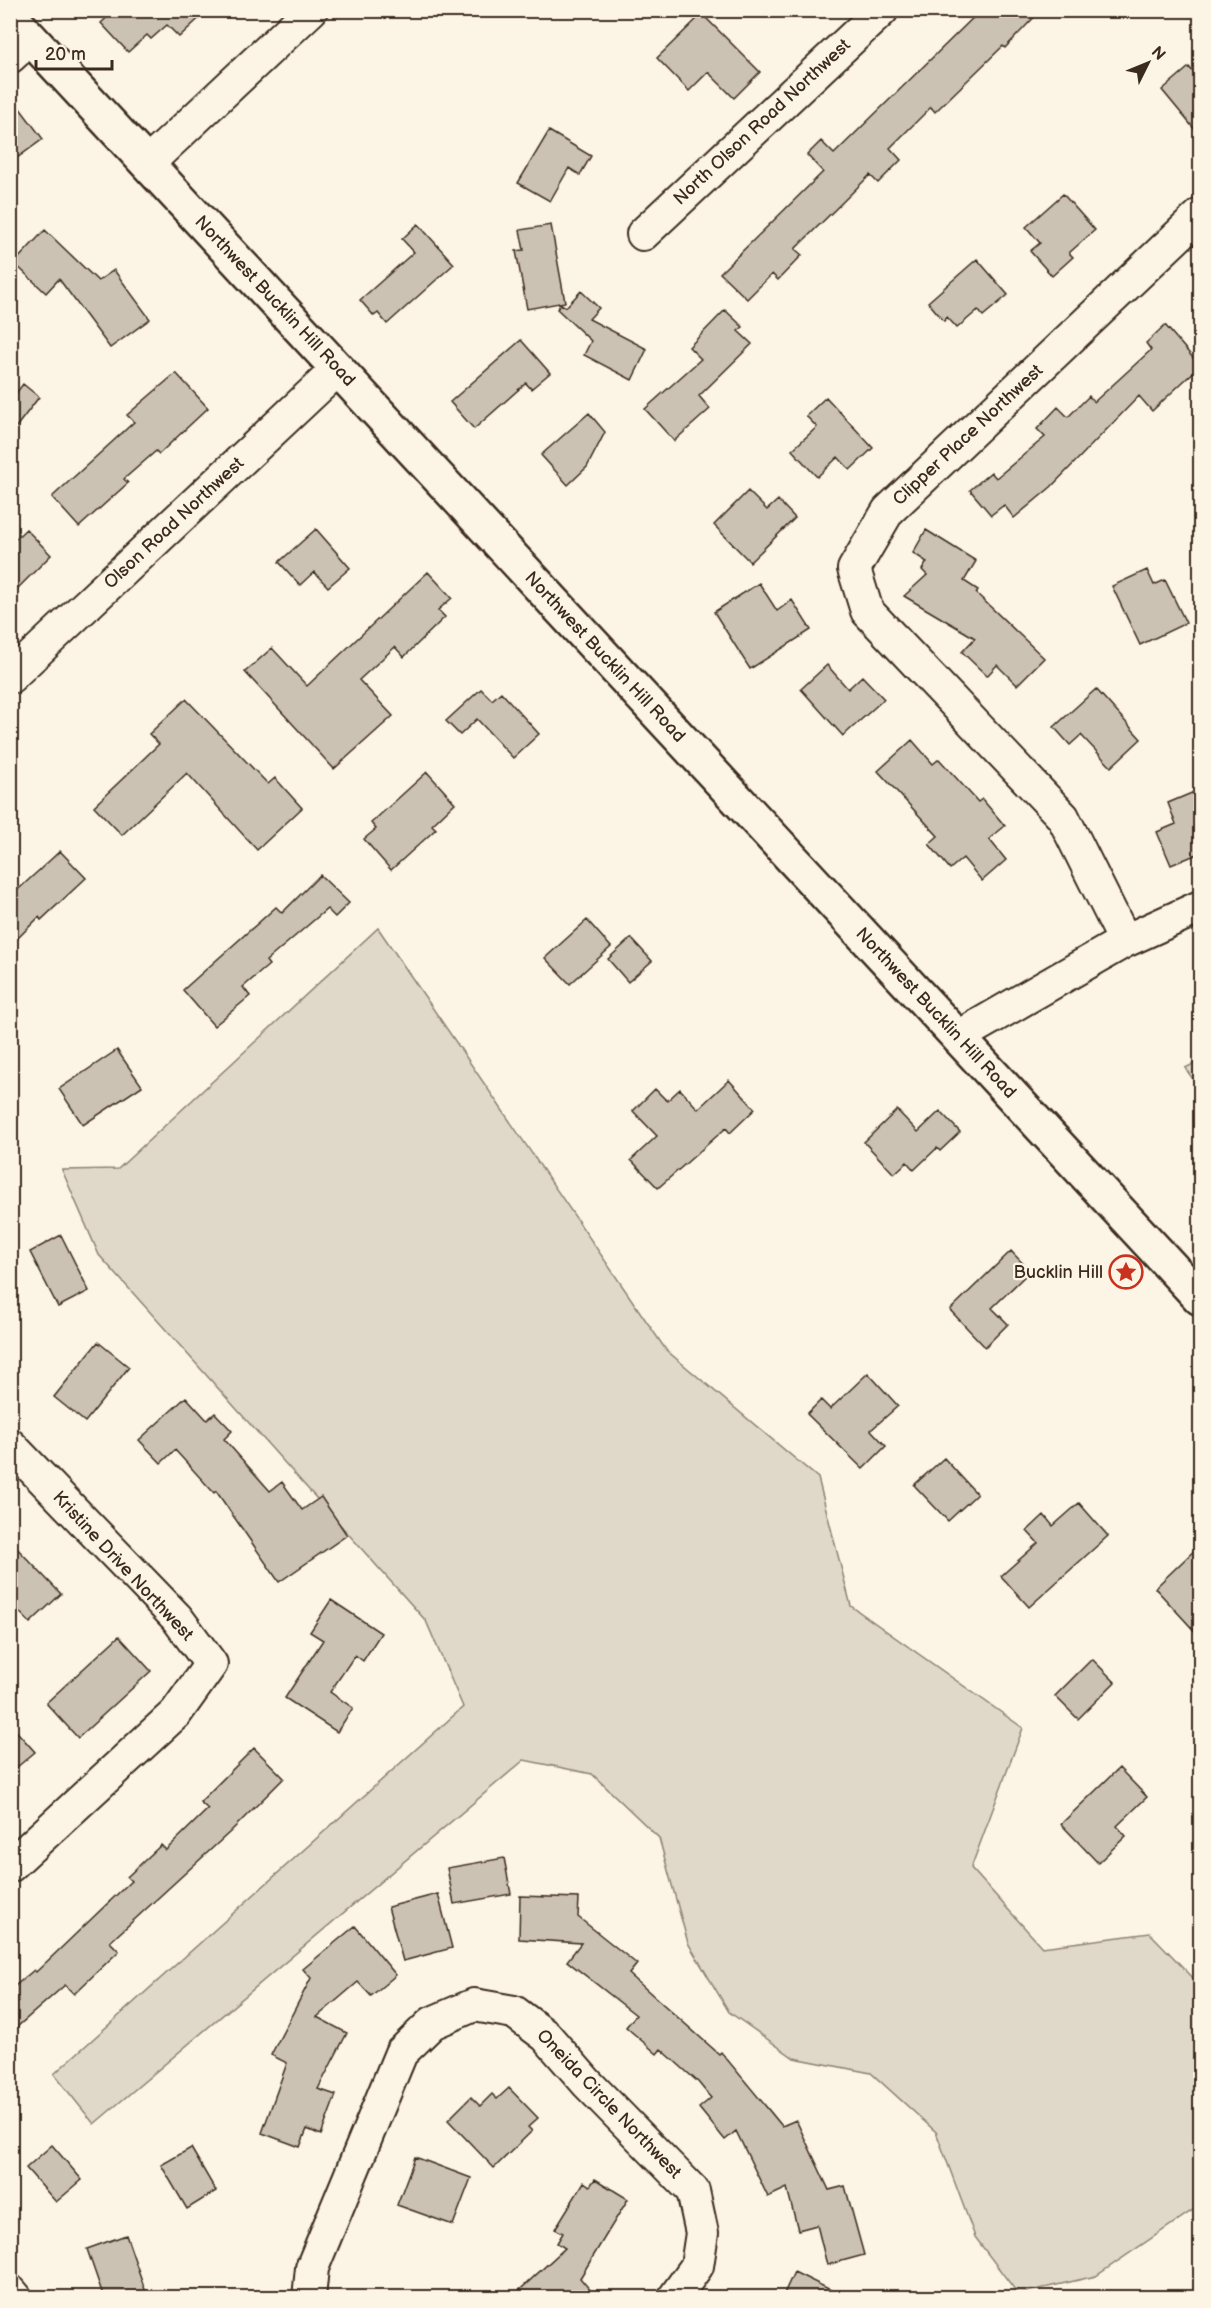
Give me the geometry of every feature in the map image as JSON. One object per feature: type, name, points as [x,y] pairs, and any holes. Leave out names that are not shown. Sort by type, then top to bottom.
[{"type":"main road","name":"Northwest Bucklin Hill Road","points":[[17,37],[148,163],[1200,1298]]},
{"type":"street","points":[[148,163],[310,10]]},
{"type":"street","name":"North Olson Road Northwest","points":[[643,234],[882,10]]},
{"type":"street","name":"Clipper Place Northwest","points":[[1125,941],[1063,817],[867,611],[854,569],[888,511],[1200,215]]},
{"type":"street","name":"Olson Road Northwest","points":[[10,677],[338,369]]},
{"type":"street","points":[[958,1037],[1125,941],[1200,907]]},
{"type":"street","name":"Kristine Drive Northwest","points":[[10,1445],[177,1618],[211,1664],[176,1713],[10,1866]]},
{"type":"street","name":"Oneida Circle Northwest","points":[[309,2298],[312,2268],[401,2053],[432,2023],[474,2005],[514,2012],[546,2036],[587,2083],[693,2191],[702,2233],[697,2266],[674,2298]]},
{"type":"street","points":[[10,2291],[16,2298]]},
{"type":"shaded area","points":[[378,928],[666,1350],[818,1478],[851,1606],[1023,1728],[971,1868],[1042,1947],[1150,1933],[1200,1985],[1200,2205],[1096,2276],[1018,2294],[975,2237],[936,2132],[871,2073],[794,2058],[729,2012],[688,1943],[659,1838],[592,1774],[524,1760],[94,2124],[54,2074],[463,1707],[426,1621],[99,1255],[62,1170],[118,1169]]},
{"type":"shaded area","points":[[1200,1061],[1200,1089],[1185,1068]]},
{"type":"building","points":[[115,10],[208,10],[179,37],[167,25],[151,39],[147,35],[128,52],[101,23]]},
{"type":"building","points":[[981,10],[1041,10],[1005,48],[1003,46],[935,112],[931,107],[890,148],[901,160],[878,183],[870,175],[795,249],[802,255],[778,280],[772,274],[747,299],[720,273],[823,172],[807,155],[821,141],[834,154]]},
{"type":"building","points":[[702,14],[760,72],[734,98],[708,72],[689,91],[657,58]]},
{"type":"building","points":[[1189,67],[1200,80],[1200,136],[1162,90]]},
{"type":"building","points":[[10,95],[43,139],[10,163]]},
{"type":"building","points":[[549,131],[591,156],[580,175],[569,168],[550,201],[518,183]]},
{"type":"building","points":[[1063,194],[1095,230],[1069,253],[1073,257],[1052,276],[1030,251],[1040,243],[1026,227]]},
{"type":"building","points":[[418,224],[454,264],[387,324],[378,313],[374,316],[360,300],[414,252],[402,239]]},
{"type":"building","points":[[551,225],[565,302],[527,309],[516,251],[524,250],[520,230]]},
{"type":"building","points":[[45,230],[98,281],[114,270],[150,319],[110,348],[59,279],[46,293],[14,263]]},
{"type":"building","points":[[977,259],[1008,295],[983,316],[978,310],[957,328],[947,317],[944,321],[928,302]]},
{"type":"building","points":[[581,291],[599,308],[589,319],[647,349],[632,380],[584,355],[591,341],[557,309],[561,304],[566,307]]},
{"type":"building","points":[[725,310],[743,327],[738,331],[752,344],[699,396],[710,409],[674,441],[645,409],[701,359],[689,347]]},
{"type":"building","points":[[1165,325],[1200,366],[1152,411],[1139,396],[1051,487],[1014,518],[1004,505],[991,515],[970,490],[991,472],[996,478],[1045,437],[1037,429],[1058,407],[1068,417],[1089,396],[1094,402],[1151,350],[1146,343]]},
{"type":"building","points":[[521,340],[550,373],[531,389],[526,383],[474,429],[450,402]]},
{"type":"building","points":[[176,373],[208,408],[159,454],[156,451],[124,479],[128,483],[79,527],[52,497],[134,422],[127,415]]},
{"type":"building","points":[[23,384],[39,397],[10,435],[10,401]]},
{"type":"building","points":[[826,397],[873,448],[850,470],[838,457],[817,477],[792,450],[817,427],[806,416]]},
{"type":"building","points":[[589,413],[605,432],[587,467],[568,485],[541,455]]},
{"type":"building","points":[[748,491],[767,510],[778,500],[795,518],[750,562],[714,525]]},
{"type":"building","points":[[26,529],[51,555],[10,596],[10,544]]},
{"type":"building","points":[[316,529],[350,568],[328,587],[314,572],[300,585],[279,562]]},
{"type":"building","points":[[926,530],[976,561],[964,581],[978,590],[976,593],[1044,658],[1017,685],[997,665],[987,676],[962,652],[975,638],[904,596],[927,575],[922,570],[927,562],[913,553]]},
{"type":"building","points":[[1147,570],[1154,585],[1165,580],[1186,623],[1140,645],[1112,586]]},
{"type":"building","points":[[428,572],[452,598],[438,610],[445,617],[404,657],[395,647],[359,680],[393,716],[334,769],[245,672],[272,648],[307,686]]},
{"type":"building","points":[[759,583],[777,611],[792,600],[811,630],[750,669],[714,612]]},
{"type":"building","points":[[827,665],[848,689],[862,676],[884,699],[843,736],[801,689]]},
{"type":"building","points":[[481,689],[492,700],[501,692],[539,734],[513,758],[477,719],[460,735],[446,721]]},
{"type":"building","points":[[1096,689],[1141,739],[1111,767],[1081,735],[1070,745],[1054,727]]},
{"type":"building","points":[[186,699],[268,784],[275,778],[302,808],[257,850],[187,773],[122,835],[94,806],[159,744],[149,734]]},
{"type":"building","points":[[912,740],[933,764],[939,759],[978,802],[982,799],[1005,826],[989,839],[1006,860],[982,881],[963,858],[950,869],[929,844],[938,836],[878,771]]},
{"type":"building","points":[[427,772],[455,803],[432,825],[436,829],[391,870],[364,839],[376,829],[371,823]]},
{"type":"building","points":[[1194,792],[1200,807],[1200,853],[1171,865],[1157,832],[1176,824],[1168,803]]},
{"type":"building","points":[[60,851],[86,878],[41,920],[39,917],[10,946],[10,897]]},
{"type":"building","points":[[320,875],[349,903],[335,917],[327,909],[266,961],[269,965],[243,987],[250,996],[214,1026],[183,990],[276,907],[282,913]]},
{"type":"building","points":[[587,920],[611,947],[570,984],[545,958]]},
{"type":"building","points":[[631,938],[652,961],[628,982],[608,959]]},
{"type":"building","points":[[117,1050],[142,1086],[83,1125],[59,1089]]},
{"type":"building","points":[[729,1080],[755,1109],[730,1133],[726,1128],[658,1188],[631,1160],[657,1136],[633,1111],[655,1089],[667,1101],[680,1089],[698,1109]]},
{"type":"building","points":[[897,1110],[918,1132],[940,1111],[960,1132],[940,1151],[937,1148],[914,1170],[907,1162],[894,1174],[864,1142]]},
{"type":"building","points":[[61,1235],[89,1291],[58,1307],[30,1252]]},
{"type":"building","points":[[1011,1251],[1030,1271],[992,1308],[1008,1324],[985,1347],[950,1310]]},
{"type":"building","points":[[98,1342],[129,1367],[85,1422],[54,1397]]},
{"type":"building","points":[[868,1373],[898,1406],[871,1430],[886,1446],[863,1469],[807,1414],[821,1400],[830,1409]]},
{"type":"building","points":[[186,1397],[207,1420],[215,1413],[232,1431],[224,1439],[270,1491],[282,1482],[302,1510],[321,1497],[347,1535],[279,1582],[216,1491],[214,1493],[175,1450],[161,1463],[139,1440]]},
{"type":"building","points":[[944,1458],[977,1494],[948,1521],[914,1485]]},
{"type":"building","points":[[1079,1503],[1108,1536],[1029,1607],[1001,1576],[1038,1543],[1027,1531],[1044,1515],[1053,1526]]},
{"type":"building","points":[[10,1541],[61,1594],[30,1623],[10,1602]]},
{"type":"building","points":[[1200,1545],[1200,1637],[1155,1588]]},
{"type":"building","points":[[331,1600],[381,1633],[363,1661],[355,1655],[330,1692],[353,1708],[337,1732],[285,1698],[323,1640],[310,1632]]},
{"type":"building","points":[[119,1636],[151,1671],[78,1738],[46,1703]]},
{"type":"building","points":[[1092,1659],[1115,1682],[1078,1719],[1055,1696]]},
{"type":"building","points":[[10,1724],[35,1752],[10,1773]]},
{"type":"building","points":[[254,1748],[284,1778],[230,1832],[110,1942],[119,1951],[74,1994],[65,1985],[10,2033],[10,1990],[34,1970],[36,1972],[131,1881],[127,1877],[161,1845],[166,1850],[208,1809],[200,1802]]},
{"type":"building","points":[[1119,1768],[1147,1797],[1117,1826],[1126,1836],[1098,1863],[1061,1824]]},
{"type":"building","points":[[504,1858],[511,1894],[454,1904],[447,1868]]},
{"type":"building","points":[[438,1894],[452,1948],[403,1961],[388,1907]]},
{"type":"building","points":[[520,1896],[579,1898],[578,1917],[637,1964],[629,1974],[719,2054],[721,2052],[782,2126],[796,2120],[829,2190],[845,2186],[864,2255],[827,2265],[817,2225],[798,2230],[787,2188],[768,2197],[736,2131],[725,2140],[699,2108],[711,2098],[698,2082],[661,2049],[657,2054],[626,2027],[636,2015],[567,1961],[581,1943],[519,1939]]},
{"type":"building","points":[[355,1926],[396,1975],[371,1996],[358,1982],[317,2017],[347,2033],[318,2089],[336,2095],[321,2135],[307,2129],[300,2147],[262,2133],[287,2063],[271,2055],[311,1978],[303,1969]]},
{"type":"building","points":[[509,2088],[538,2118],[528,2127],[532,2131],[494,2168],[448,2120],[471,2097],[480,2106],[492,2094],[497,2099]]},
{"type":"building","points":[[52,2145],[82,2180],[56,2202],[26,2168]]},
{"type":"building","points":[[191,2148],[216,2191],[187,2209],[161,2165]]},
{"type":"building","points":[[415,2157],[471,2178],[453,2225],[397,2205]]},
{"type":"building","points":[[595,2179],[628,2199],[580,2278],[597,2298],[511,2298],[565,2248],[557,2243],[563,2233],[555,2229],[584,2182],[590,2186]]},
{"type":"building","points":[[126,2235],[148,2298],[104,2298],[87,2249]]},
{"type":"building","points":[[794,2272],[847,2298],[782,2298]]},
{"type":"place","name":"Bucklin Hill","points":[[1126,1272]]}]
